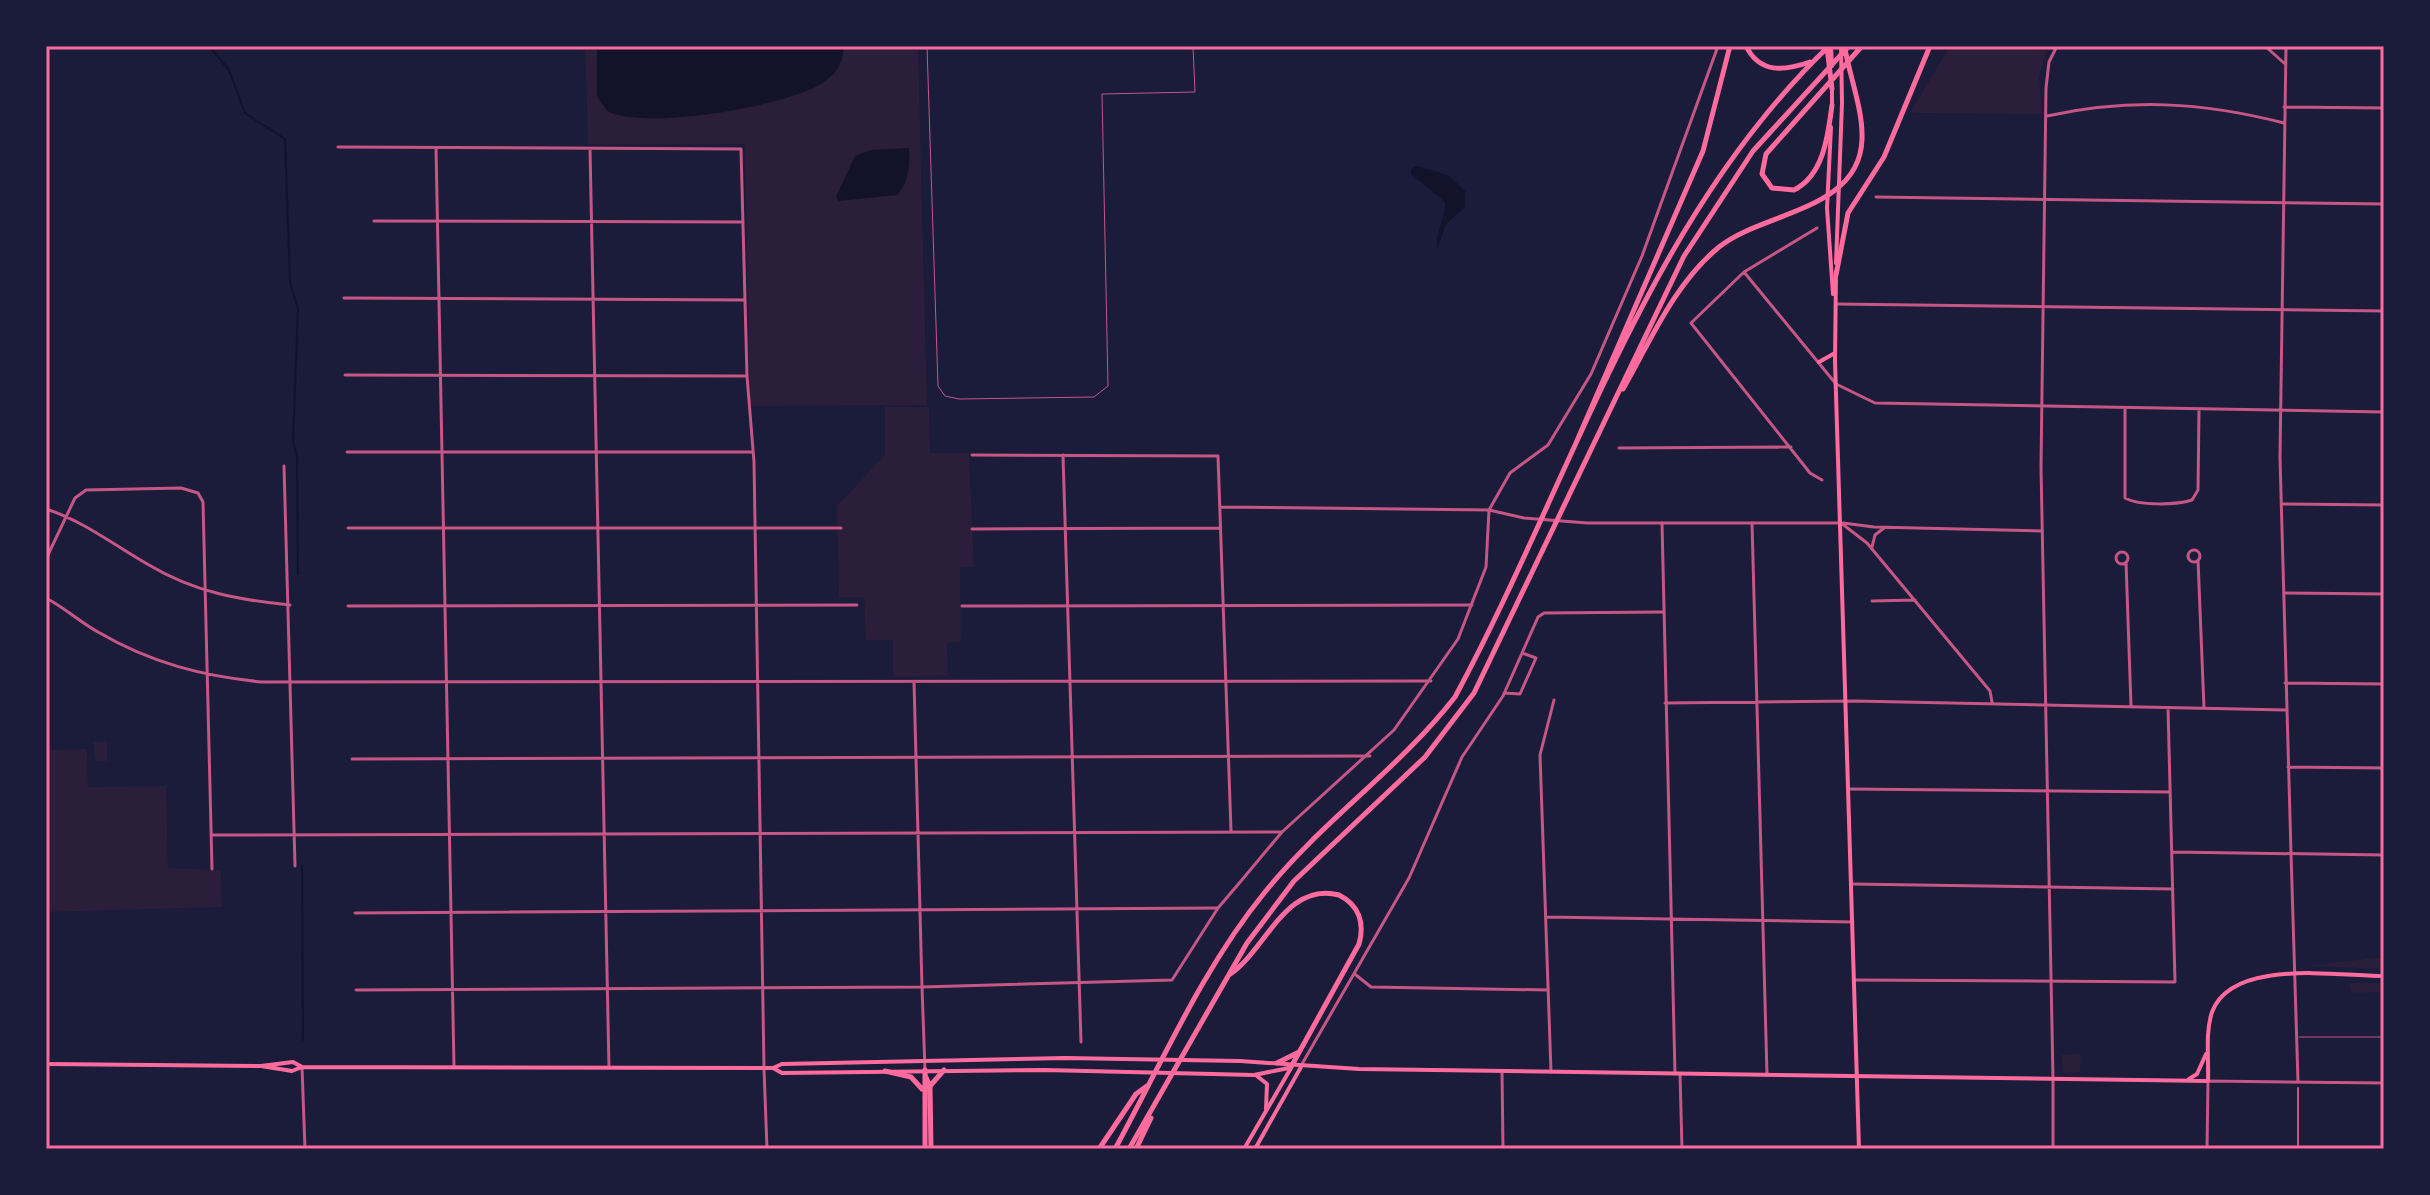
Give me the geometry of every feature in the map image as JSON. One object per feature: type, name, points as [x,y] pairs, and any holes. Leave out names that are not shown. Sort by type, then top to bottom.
[{"type":"highway","points":[[1551,503],[1606,366],[1703,151],[1730,46]]},
{"type":"highway","points":[[1746,46],[1754,59],[1768,68],[1784,69],[1811,61]]},
{"type":"highway","points":[[1115,1149],[1216,961],[1263,894],[1313,839],[1416,745],[1455,697],[1551,503],[1648,294],[1687,223],[1751,131],[1811,61],[1829,46]]},
{"type":"highway","points":[[1829,46],[1832,89]]},
{"type":"highway","points":[[1129,1149],[1225,978],[1294,881],[1403,780],[1468,701],[1499,646],[1662,297],[1708,216],[1753,151],[1845,46]]},
{"type":"highway","points":[[1606,417],[1674,299],[1708,257],[1744,231],[1812,205],[1830,194],[1852,170],[1861,148],[1862,130],[1845,46]]},
{"type":"highway","points":[[1832,105],[1824,148],[1811,176],[1794,190],[1772,188],[1762,174],[1766,154],[1824,85],[1862,46]]},
{"type":"highway","points":[[1836,275],[1848,213],[1884,157],[1930,46]]},
{"type":"highway","points":[[1225,978],[1242,967],[1276,923],[1301,899],[1325,892],[1349,901],[1361,920],[1359,944],[1291,1067]]},
{"type":"highway","points":[[1277,1063],[1300,1052]]},
{"type":"highway","points":[[926,1088],[944,1070]]},
{"type":"highway","points":[[885,1071],[911,1077],[926,1088]]},
{"type":"highway","points":[[925,1073],[928,1149]]},
{"type":"highway","points":[[1099,1149],[1136,1094],[1150,1083]]},
{"type":"highway","points":[[1136,1149],[1167,1084]]},
{"type":"main road","points":[[1834,304],[1845,46]]},
{"type":"main road","points":[[1832,89],[1827,208],[1834,304],[1859,1149]]},
{"type":"main road","points":[[1819,362],[1835,353]]},
{"type":"main road","points":[[773,1068],[782,1073],[925,1073],[944,1070],[1254,1075],[1301,1067],[2208,1081],[2213,1010],[2230,987],[2256,976],[2384,976]]},
{"type":"main road","points":[[2187,1080],[2197,1074],[2208,1048]]},
{"type":"main road","points":[[46,1064],[261,1066],[292,1071],[302,1067],[773,1068],[782,1064],[1065,1058],[1277,1063],[1291,1067]]},
{"type":"main road","points":[[1244,1149],[1291,1067]]},
{"type":"main road","points":[[1255,1149],[1301,1067]]},
{"type":"main road","points":[[1254,1075],[1267,1084],[1265,1113]]},
{"type":"street","points":[[356,990],[607,991],[1079,985],[1172,980],[1218,908],[1282,832],[1370,756],[1431,681],[1458,639],[1486,567],[1489,510],[1510,473],[1548,445],[1591,374],[1642,256],[1718,46]]},
{"type":"street","points":[[2053,1149],[2052,983],[2045,791],[2044,705],[2047,698],[2042,408],[2046,88],[2049,62],[2057,46]]},
{"type":"street","points":[[2265,46],[2284,63]]},
{"type":"street","points":[[2286,46],[2281,504],[2298,1082]]},
{"type":"street","points":[[2045,117],[2111,104],[2163,102],[2215,107],[2284,123]]},
{"type":"street","points":[[2284,107],[2384,108]]},
{"type":"street","points":[[338,147],[741,149],[754,528],[767,1149]]},
{"type":"street","points":[[436,148],[454,1067]]},
{"type":"street","points":[[590,149],[609,1068]]},
{"type":"street","points":[[1876,197],[2384,204]]},
{"type":"street","points":[[374,221],[743,222]]},
{"type":"street","points":[[1817,228],[1744,272],[1691,323],[1810,473],[1822,480]]},
{"type":"street","points":[[1744,272],[1836,384],[1859,398],[1881,404],[2384,412]]},
{"type":"street","points":[[344,298],[745,300]]},
{"type":"street","points":[[1834,304],[2384,311]]},
{"type":"street","points":[[345,375],[747,376]]},
{"type":"street","points":[[2125,408],[2124,494],[2129,501],[2159,502],[2189,502],[2196,496],[2199,409]]},
{"type":"street","points":[[1619,448],[1791,447]]},
{"type":"street","points":[[347,452],[751,452]]},
{"type":"street","points":[[972,455],[1218,456],[1231,831]]},
{"type":"street","points":[[1063,455],[1081,1042]]},
{"type":"street","points":[[284,466],[293,682],[295,866]]},
{"type":"street","points":[[46,559],[75,498],[86,490],[181,488],[201,497],[205,508],[212,869]]},
{"type":"street","points":[[2281,504],[2384,505]]},
{"type":"street","points":[[1220,507],[1489,510],[1572,522],[1841,523],[1884,528],[2042,531]]},
{"type":"street","points":[[46,509],[66,516],[150,566],[205,592],[234,599],[290,605]]},
{"type":"street","points":[[1662,523],[1671,919],[1682,1149]]},
{"type":"street","points":[[1752,523],[1767,1075]]},
{"type":"street","points":[[1841,523],[1875,552],[1990,691],[1992,704]]},
{"type":"street","points":[[348,528],[841,528]]},
{"type":"street","points":[[972,529],[1220,528]]},
{"type":"street","points":[[1875,552],[1873,541],[1884,528]]},
{"type":"street","points":[[2198,560],[2204,708]]},
{"type":"street","points":[[2126,562],[2131,706]]},
{"type":"street","points":[[2283,593],[2384,594]]},
{"type":"street","points":[[46,598],[132,651],[208,676],[293,682],[1431,681]]},
{"type":"street","points":[[1872,601],[1915,600]]},
{"type":"street","points":[[962,606],[1223,603],[1472,605]]},
{"type":"street","points":[[348,606],[857,605]]},
{"type":"street","points":[[1301,1067],[1410,878],[1438,820],[1462,757],[1504,693],[1538,617],[1662,612]]},
{"type":"street","points":[[1504,693],[1520,694],[1536,658],[1522,653]]},
{"type":"street","points":[[914,682],[925,1073]]},
{"type":"street","points":[[2285,683],[2384,684]]},
{"type":"street","points":[[1551,1072],[1540,755],[1554,700]]},
{"type":"street","points":[[1665,703],[1847,702],[2286,710]]},
{"type":"street","points":[[1854,980],[2175,982],[2168,708]]},
{"type":"street","points":[[352,759],[1370,756]]},
{"type":"street","points":[[2288,767],[2384,768]]},
{"type":"street","points":[[1849,789],[2170,792]]},
{"type":"street","points":[[212,835],[1282,832]]},
{"type":"street","points":[[2172,852],[2384,855]]},
{"type":"street","points":[[1852,884],[2173,889]]},
{"type":"street","points":[[355,913],[606,914],[1218,908]]},
{"type":"street","points":[[1546,917],[1853,922]]},
{"type":"street","points":[[1356,975],[1371,987],[1548,990]]},
{"type":"street","points":[[302,1067],[305,1149]]},
{"type":"street","points":[[1502,1071],[1503,1149]]},
{"type":"street","points":[[2207,1149],[2208,1081],[2384,1083]]},
{"type":"street","points":[[2298,1088],[2298,1149]]},
{"type":"lane","points":[[927,46],[938,386],[945,396],[959,399],[1094,397],[1108,386],[1102,94],[1195,92],[1193,46]]},
{"type":"lane","points":[[2297,1037],[2384,1037]]},
{"type":"shaded area","points":[[585,46],[918,46],[927,405],[750,406],[745,144],[588,144]]},
{"type":"shaded area","points":[[597,46],[843,46],[843,52],[833,75],[806,91],[717,113],[652,118],[607,111],[597,96]]},
{"type":"shaded area","points":[[1950,46],[2048,46],[2039,77],[2042,114],[1910,113]]},
{"type":"shaded area","points":[[909,148],[906,179],[897,195],[839,201],[836,197],[855,156],[871,150]]},
{"type":"shaded area","points":[[1417,166],[1448,175],[1465,191],[1465,207],[1446,224],[1438,247],[1445,202],[1411,174],[1411,169]]},
{"type":"shaded area","points":[[885,407],[929,407],[930,453],[969,453],[974,567],[960,567],[961,642],[947,643],[948,676],[893,677],[893,640],[866,640],[864,597],[839,597],[837,506],[885,455]]},
{"type":"shaded area","points":[[107,741],[107,761],[96,761],[93,742]]},
{"type":"shaded area","points":[[87,749],[88,787],[166,786],[168,868],[221,870],[222,907],[46,912],[46,750]]},
{"type":"shaded area","points":[[2375,958],[2384,958],[2384,969],[2305,966]]},
{"type":"shaded area","points":[[2349,983],[2384,983],[2384,992],[2351,993]]},
{"type":"shaded area","points":[[2081,1054],[2080,1072],[2063,1072],[2061,1055]]},
{"type":"waterway","points":[[209,46],[229,70],[245,113],[285,139],[290,282],[298,309],[293,442],[297,456],[298,574]]},
{"type":"waterway","points":[[302,866],[303,1040]]}]
